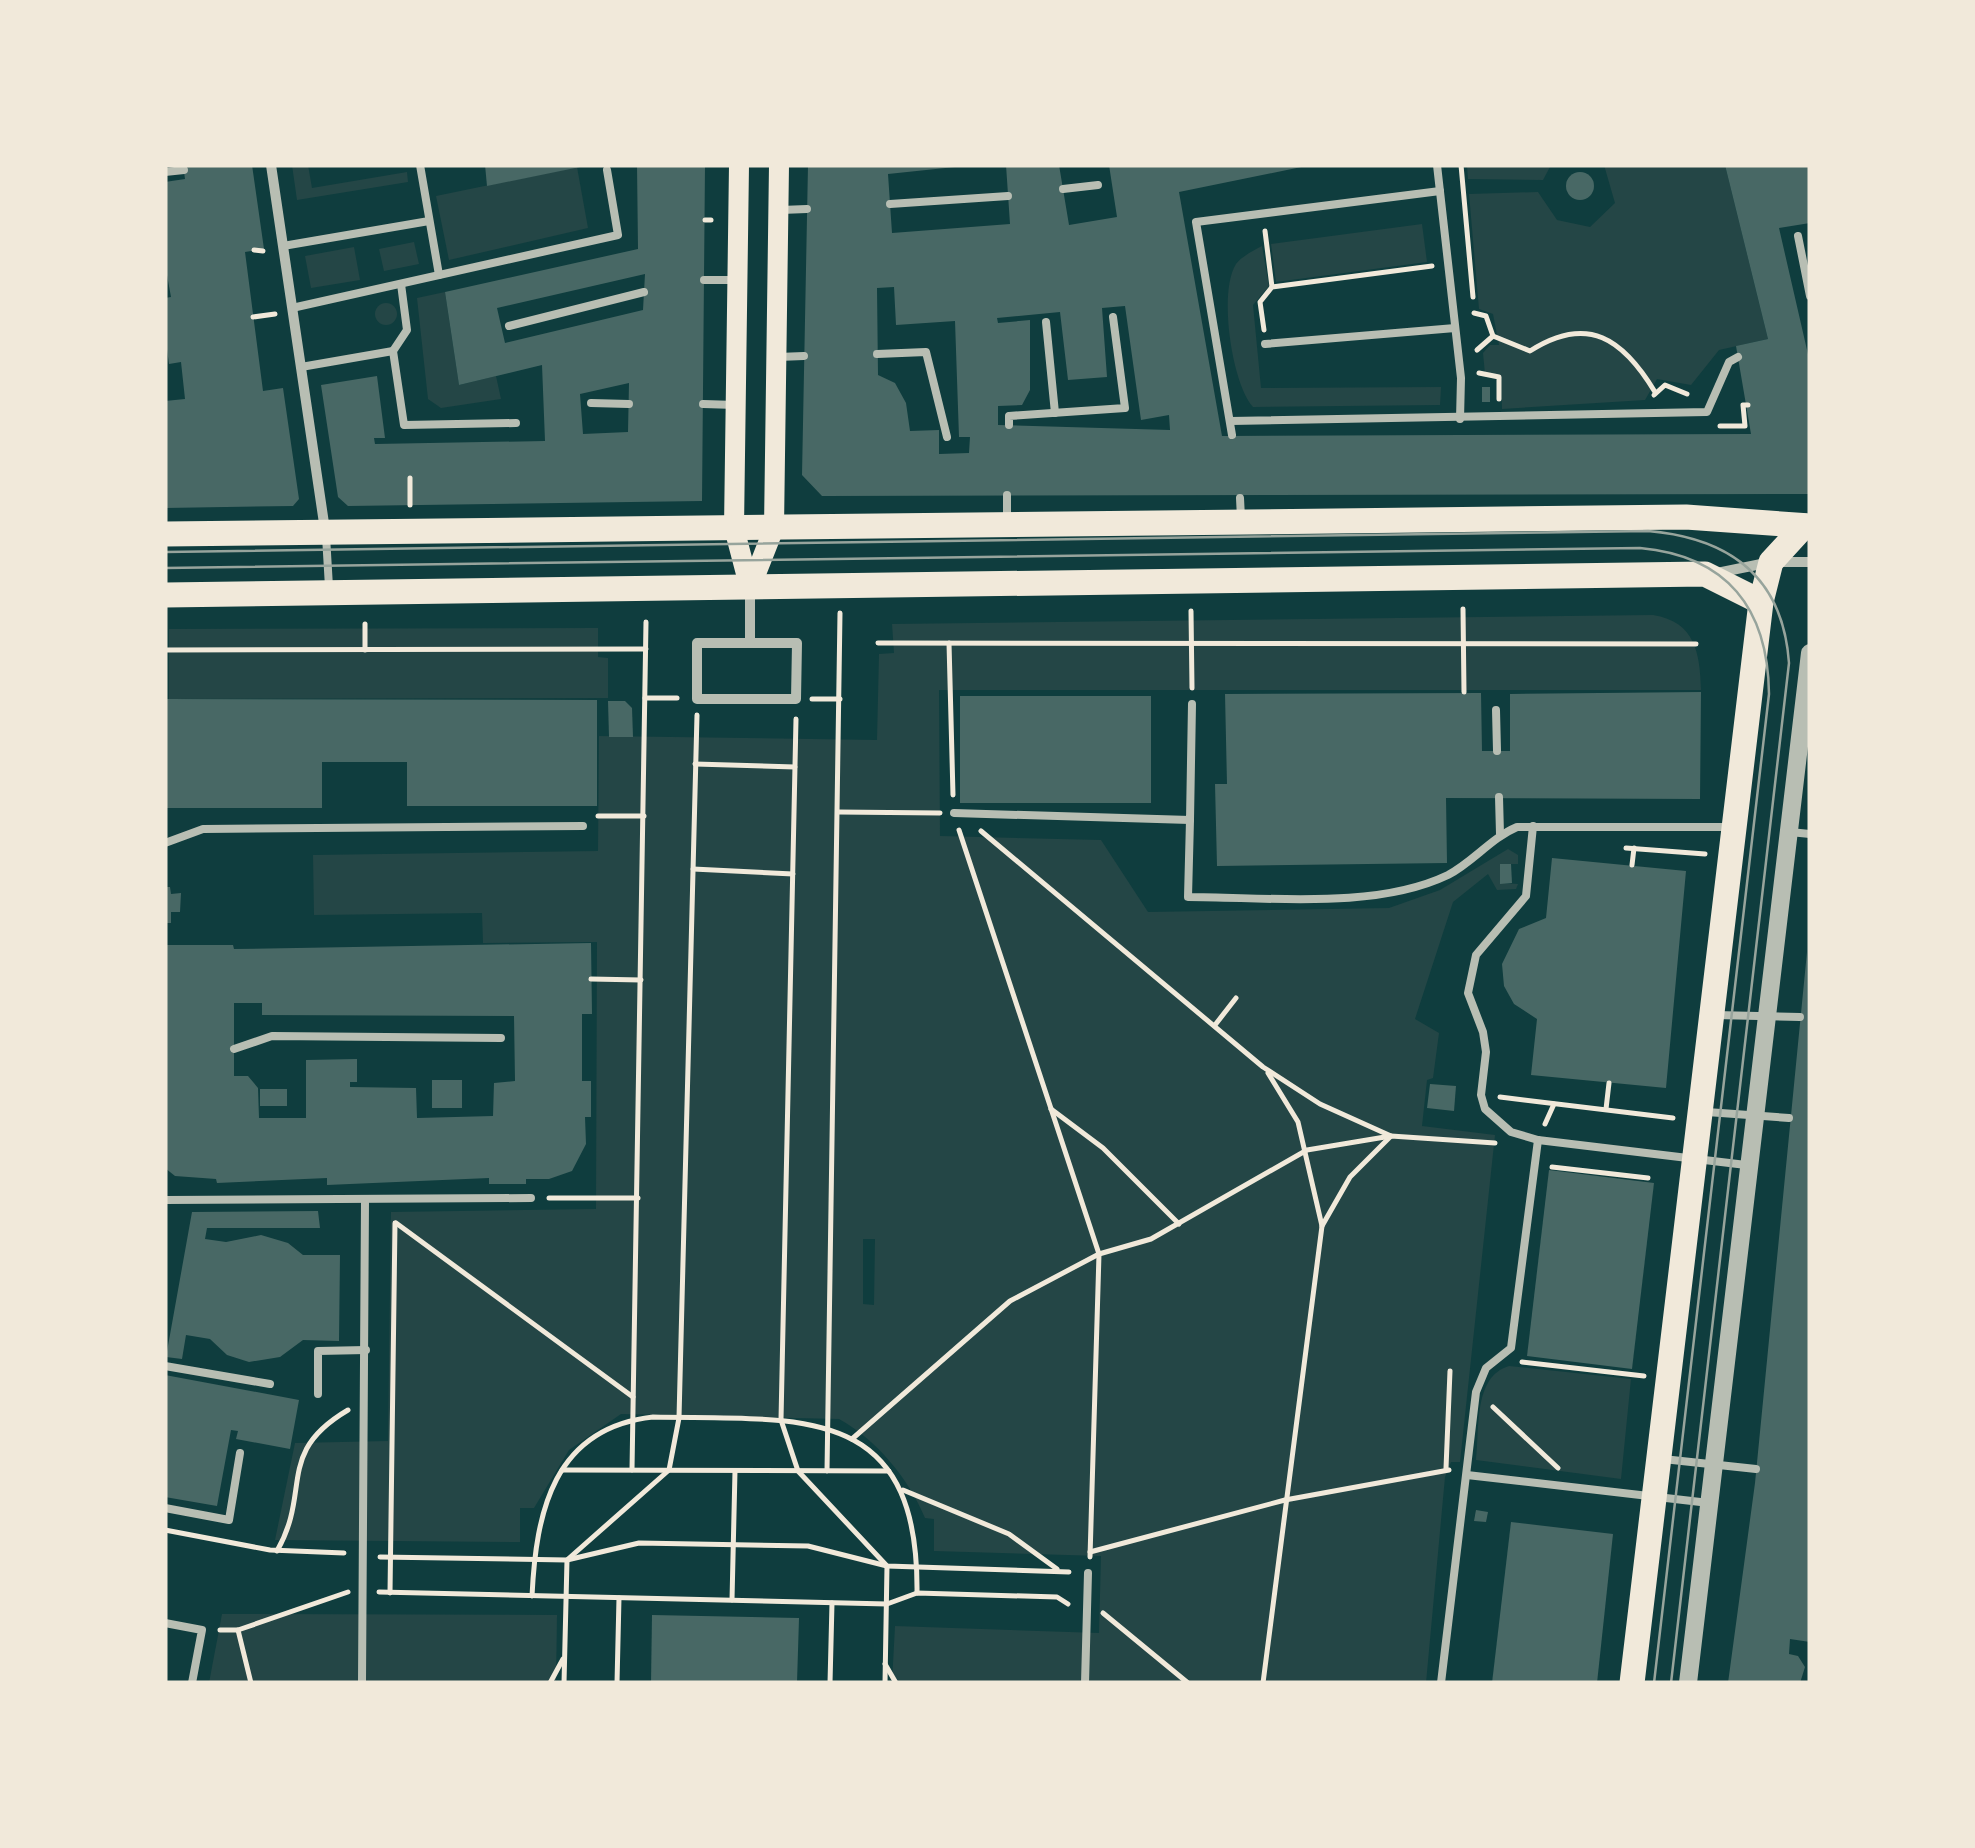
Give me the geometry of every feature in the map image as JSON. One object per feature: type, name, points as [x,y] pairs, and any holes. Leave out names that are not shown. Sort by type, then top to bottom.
[{"type":"main road","points":[[738,165],[734,528],[750,589]]},
{"type":"main road","points":[[750,589],[774,528],[779,165]]},
{"type":"main road","points":[[165,534],[1007,524],[1241,510],[1686,518],[1808,530]]},
{"type":"main road","points":[[1632,1683],[1715,1015],[1761,602],[1771,562],[1808,530]]},
{"type":"main road","points":[[165,594],[1705,574],[1761,602]]},
{"type":"street","points":[[271,165],[325,532]]},
{"type":"street","points":[[1705,574],[1771,562],[1810,562]]},
{"type":"street","points":[[750,589],[750,643]]},
{"type":"street","points":[[697,643],[750,643],[796,643],[796,699],[697,698],[697,643]]},
{"type":"street","points":[[1688,1683],[1810,653]]},
{"type":"lane","points":[[420,165],[439,275]]},
{"type":"lane","points":[[1437,165],[1455,328],[1460,419]]},
{"type":"lane","points":[[165,172],[184,170]]},
{"type":"lane","points":[[292,308],[618,236],[607,170]]},
{"type":"lane","points":[[1063,189],[1098,184]]},
{"type":"lane","points":[[1232,436],[1196,222],[1440,191]]},
{"type":"lane","points":[[890,204],[1008,196]]},
{"type":"lane","points":[[778,210],[807,209]]},
{"type":"lane","points":[[283,246],[430,221]]},
{"type":"lane","points":[[1798,236],[1810,296]]},
{"type":"lane","points":[[704,280],[737,280]]},
{"type":"lane","points":[[401,284],[407,330],[393,351],[404,426],[516,423]]},
{"type":"lane","points":[[509,326],[644,292]]},
{"type":"lane","points":[[1009,425],[1009,416],[1125,408],[1114,317]]},
{"type":"lane","points":[[1046,322],[1054,413]]},
{"type":"lane","points":[[1265,344],[1455,328]]},
{"type":"lane","points":[[301,367],[393,351]]},
{"type":"lane","points":[[878,354],[926,352],[948,437]]},
{"type":"lane","points":[[776,357],[804,356]]},
{"type":"lane","points":[[1231,421],[1707,412],[1729,362],[1738,357]]},
{"type":"lane","points":[[591,404],[629,404]]},
{"type":"lane","points":[[702,404],[736,405]]},
{"type":"lane","points":[[1007,495],[1007,524]]},
{"type":"lane","points":[[325,532],[330,593]]},
{"type":"lane","points":[[1192,704],[1188,898],[1389,896],[1450,874],[1500,834],[1534,826],[1734,827]]},
{"type":"lane","points":[[1496,710],[1497,751]]},
{"type":"lane","points":[[1499,797],[1500,834]]},
{"type":"lane","points":[[954,813],[1190,820]]},
{"type":"lane","points":[[165,842],[202,829],[584,826]]},
{"type":"lane","points":[[1534,826],[1526,896],[1476,955],[1468,993],[1486,1052],[1481,1095],[1496,1122],[1538,1140],[1750,1165]]},
{"type":"lane","points":[[1788,832],[1810,834]]},
{"type":"lane","points":[[1715,1015],[1800,1017]]},
{"type":"lane","points":[[234,1049],[272,1036],[500,1038]]},
{"type":"lane","points":[[1702,1112],[1789,1118]]},
{"type":"lane","points":[[1441,1683],[1459,1506],[1467,1475],[1476,1392],[1486,1368],[1511,1348],[1538,1140]]},
{"type":"lane","points":[[165,1200],[531,1198]]},
{"type":"lane","points":[[362,1683],[365,1201]]},
{"type":"lane","points":[[318,1394],[318,1351],[366,1350]]},
{"type":"lane","points":[[165,1366],[270,1384]]},
{"type":"lane","points":[[165,1508],[229,1520],[240,1453]]},
{"type":"lane","points":[[1659,1458],[1756,1469]]},
{"type":"lane","points":[[1467,1475],[1709,1503]]},
{"type":"lane","points":[[1085,1683],[1088,1573]]},
{"type":"lane","points":[[165,1623],[202,1630],[192,1683]]},
{"type":"path","points":[[1461,165],[1476,327]]},
{"type":"path","points":[[1262,213],[1272,287]]},
{"type":"path","points":[[254,250],[263,251]]},
{"type":"path","points":[[1265,344],[1260,302],[1272,287],[1470,262]]},
{"type":"path","points":[[1474,312],[1486,316],[1493,336],[1530,351],[1553,336],[1582,332],[1608,338],[1635,358],[1656,392]]},
{"type":"path","points":[[253,317],[278,314]]},
{"type":"path","points":[[1478,350],[1493,336]]},
{"type":"path","points":[[1476,338],[1480,376],[1498,377],[1500,418]]},
{"type":"path","points":[[410,478],[410,505]]},
{"type":"path","points":[[1463,609],[1464,692]]},
{"type":"path","points":[[1191,611],[1192,704]]},
{"type":"path","points":[[826,1471],[840,613]]},
{"type":"path","points":[[632,1470],[646,622]]},
{"type":"path","points":[[365,624],[366,650]]},
{"type":"path","points":[[878,643],[1696,644]]},
{"type":"path","points":[[165,1530],[277,1551],[364,1556],[567,1560],[638,1543],[808,1546],[887,1566],[1088,1573],[1099,1254],[954,813],[949,643]]},
{"type":"path","points":[[165,650],[646,649]]},
{"type":"path","points":[[564,1683],[567,1560],[669,1470],[679,1418],[697,698],[646,698]]},
{"type":"path","points":[[840,699],[796,699],[781,1420],[798,1471],[887,1566],[885,1683]]},
{"type":"path","points":[[696,764],[795,767]]},
{"type":"path","points":[[838,812],[954,813],[1263,1067],[1320,1104],[1392,1136]]},
{"type":"path","points":[[584,826],[599,816],[644,816]]},
{"type":"path","points":[[1632,865],[1634,848]]},
{"type":"path","points":[[692,869],[793,874]]},
{"type":"path","points":[[592,979],[641,980]]},
{"type":"path","points":[[1215,1025],[1236,998]]},
{"type":"path","points":[[1263,1067],[1285,1095],[1307,1150],[1322,1226],[1264,1683]]},
{"type":"path","points":[[1606,1109],[1609,1083]]},
{"type":"path","points":[[1481,1095],[1676,1118]]},
{"type":"path","points":[[852,1440],[1010,1301],[1099,1254],[1151,1239],[1307,1150],[1392,1136],[1495,1143],[1538,1140],[1554,1104]]},
{"type":"path","points":[[1050,1108],[1102,1148],[1179,1224]]},
{"type":"path","points":[[1322,1226],[1350,1177],[1392,1136]]},
{"type":"path","points":[[1534,1166],[1648,1178]]},
{"type":"path","points":[[531,1198],[638,1198]]},
{"type":"path","points":[[365,1201],[633,1398]]},
{"type":"path","points":[[390,1592],[395,1223]]},
{"type":"path","points":[[1500,1359],[1644,1376]]},
{"type":"path","points":[[1446,1470],[1450,1371]]},
{"type":"path","points":[[1476,1392],[1579,1487]]},
{"type":"path","points":[[277,1551],[289,1530],[302,1451],[311,1436],[366,1398]]},
{"type":"path","points":[[532,1596],[539,1518],[561,1470],[590,1441],[633,1419],[679,1418],[781,1420],[827,1426],[852,1440],[889,1472],[901,1490],[914,1523],[917,1594]]},
{"type":"path","points":[[561,1470],[889,1472]]},
{"type":"path","points":[[1090,1552],[1285,1500],[1446,1470],[1467,1475]]},
{"type":"path","points":[[732,1600],[734,1471]]},
{"type":"path","points":[[901,1490],[1009,1534],[1059,1572]]},
{"type":"path","points":[[202,1630],[238,1630],[349,1592],[886,1604],[917,1594],[1057,1597],[1071,1608],[1098,1609],[1188,1683]]},
{"type":"path","points":[[617,1683],[619,1598]]},
{"type":"path","points":[[830,1683],[832,1603]]},
{"type":"path","points":[[238,1630],[252,1683]]},
{"type":"path","points":[[550,1683],[565,1656]]},
{"type":"path","points":[[885,1664],[896,1683]]},
{"type":"shaded area","points":[[292,165],[308,165],[312,188],[407,172],[408,182],[297,200]]},
{"type":"shaded area","points":[[1467,165],[1551,165],[1543,180],[1468,179]]},
{"type":"shaded area","points":[[1604,165],[1725,165],[1768,339],[1719,350],[1691,385],[1657,379],[1645,400],[1502,409],[1501,375],[1485,374],[1483,353],[1490,345],[1499,345],[1493,314],[1479,309],[1469,194],[1538,192],[1557,220],[1590,227],[1615,203]]},
{"type":"shaded area","points":[[577,167],[588,228],[449,260],[436,196]]},
{"type":"shaded area","points":[[1422,224],[1427,262],[1276,282],[1271,244]]},
{"type":"shaded area","points":[[414,242],[419,264],[384,271],[379,249]]},
{"type":"shaded area","points":[[1262,246],[1269,286],[1253,305],[1261,388],[1441,387],[1440,405],[1253,407],[1234,359],[1228,295],[1236,264]]},
{"type":"shaded area","points":[[354,247],[360,280],[311,288],[305,256]]},
{"type":"shaded area","points":[[445,292],[459,385],[496,376],[501,399],[441,408],[428,399],[417,298]]},
{"type":"shaded area","points":[[386,303],[394,306],[394,322],[386,325],[378,322],[375,314],[378,306]]},
{"type":"shaded area","points":[[1653,615],[1678,624],[1692,641],[1701,690],[939,690],[940,836],[1101,840],[1148,912],[1389,908],[1440,890],[1508,849],[1518,855],[1518,864],[1501,864],[1501,883],[1518,884],[1516,889],[1497,890],[1488,874],[1453,902],[1415,1019],[1439,1033],[1433,1078],[1427,1080],[1422,1126],[1495,1135],[1460,1462],[1451,1462],[1445,1477],[1426,1683],[892,1683],[895,1626],[1099,1633],[1101,1556],[934,1551],[934,1519],[925,1518],[901,1475],[878,1449],[839,1419],[621,1414],[569,1450],[534,1508],[520,1508],[520,1542],[275,1540],[295,1443],[388,1441],[391,1212],[596,1209],[597,942],[483,943],[482,913],[314,915],[313,855],[598,851],[599,736],[877,740],[879,654],[894,653],[892,624]],"holes":[[[863,1239],[875,1239],[874,1305],[863,1304]]]},
{"type":"shaded area","points":[[598,628],[598,657],[608,658],[608,698],[169,699],[169,629]]},
{"type":"shaded area","points":[[1509,1366],[1631,1379],[1621,1479],[1476,1460],[1484,1392],[1497,1372]]},
{"type":"shaded area","points":[[222,1614],[557,1615],[556,1683],[209,1683]]},
{"type":"building","points":[[183,165],[252,165],[264,249],[245,252],[263,391],[283,388],[299,499],[293,506],[165,508],[165,401],[185,399],[181,362],[169,364],[165,335],[165,298],[171,297],[165,264],[165,182],[185,179]]},
{"type":"building","points":[[485,165],[580,165],[580,167],[487,186]]},
{"type":"building","points":[[637,165],[705,165],[702,501],[348,506],[338,497],[321,385],[377,376],[385,438],[374,438],[375,444],[545,441],[542,365],[459,385],[445,292],[638,249]],"holes":[[[645,274],[643,310],[505,343],[497,308]],[[629,383],[628,432],[583,434],[580,394]]]},
{"type":"building","points":[[808,165],[974,165],[888,174],[892,233],[1010,224],[1006,165],[1059,165],[1069,225],[1117,217],[1109,165],[1311,165],[1179,192],[1222,436],[1751,434],[1736,346],[1768,339],[1725,165],[1810,165],[1810,223],[1779,228],[1810,363],[1810,494],[822,496],[802,475]],"holes":[[[894,287],[896,325],[955,321],[959,437],[970,437],[969,453],[939,454],[939,430],[910,431],[906,403],[895,383],[878,375],[877,288]],[[1125,306],[1141,420],[1169,415],[1170,430],[998,425],[998,406],[1022,405],[1030,390],[1030,320],[998,323],[997,318],[1060,312],[1068,380],[1107,377],[1102,308]]]},
{"type":"building","points":[[1580,172],[1590,176],[1594,186],[1590,196],[1580,200],[1570,196],[1566,186],[1570,176]]},
{"type":"building","points":[[1482,387],[1490,387],[1490,402],[1482,402]]},
{"type":"building","points":[[1701,692],[1700,799],[1446,798],[1447,863],[1217,866],[1215,784],[1227,784],[1225,694],[1481,693],[1482,751],[1510,751],[1510,694]]},
{"type":"building","points":[[960,696],[1151,696],[1151,803],[960,803]]},
{"type":"building","points":[[165,699],[597,700],[597,806],[407,806],[407,762],[322,762],[322,808],[165,808]]},
{"type":"building","points":[[608,701],[625,701],[632,708],[633,737],[609,737]]},
{"type":"building","points":[[1552,858],[1686,871],[1666,1088],[1531,1075],[1537,1019],[1514,1004],[1504,986],[1502,964],[1519,929],[1546,918]]},
{"type":"building","points":[[1500,864],[1511,864],[1512,883],[1500,884]]},
{"type":"building","points":[[165,887],[170,887],[171,894],[181,893],[180,912],[171,912],[171,923],[165,923]]},
{"type":"building","points":[[591,943],[592,1014],[582,1014],[582,1081],[591,1081],[591,1117],[585,1117],[586,1144],[572,1171],[549,1179],[526,1179],[526,1184],[489,1184],[489,1178],[327,1185],[327,1178],[217,1183],[216,1179],[175,1176],[165,1168],[165,945],[233,945],[234,949]],"holes":[[[234,1003],[262,1003],[262,1015],[514,1016],[515,1081],[494,1083],[493,1116],[417,1118],[416,1088],[350,1087],[350,1082],[357,1082],[357,1059],[306,1060],[306,1118],[259,1118],[258,1088],[248,1076],[234,1076]]]},
{"type":"building","points":[[1807,952],[1810,1642],[1790,1639],[1789,1654],[1798,1656],[1805,1667],[1800,1683],[1728,1683],[1755,1483]]},
{"type":"building","points":[[432,1080],[462,1080],[462,1108],[432,1108]]},
{"type":"building","points":[[1430,1084],[1456,1086],[1454,1111],[1427,1108]]},
{"type":"building","points":[[260,1089],[287,1089],[287,1106],[260,1106]]},
{"type":"building","points":[[1549,1170],[1654,1183],[1632,1369],[1527,1356]]},
{"type":"building","points":[[318,1211],[320,1228],[207,1228],[205,1239],[226,1242],[261,1235],[288,1243],[303,1255],[340,1255],[339,1341],[303,1340],[280,1357],[249,1362],[227,1355],[210,1339],[186,1335],[182,1359],[166,1357],[192,1212]]},
{"type":"building","points":[[165,1375],[299,1400],[290,1449],[236,1439],[238,1431],[231,1430],[217,1506],[165,1497]]},
{"type":"building","points":[[1476,1510],[1488,1512],[1486,1522],[1474,1521]]},
{"type":"building","points":[[1511,1522],[1613,1534],[1597,1683],[1492,1683]]},
{"type":"building","points":[[652,1615],[799,1618],[797,1683],[651,1683]]},
{"type":"tram line","points":[[165,552],[1648,531],[1704,542],[1747,567],[1776,607],[1789,663],[1671,1683]]},
{"type":"tram line","points":[[165,568],[1640,548],[1697,562],[1719,575],[1751,612],[1767,663],[1769,694],[1654,1683]]}]
